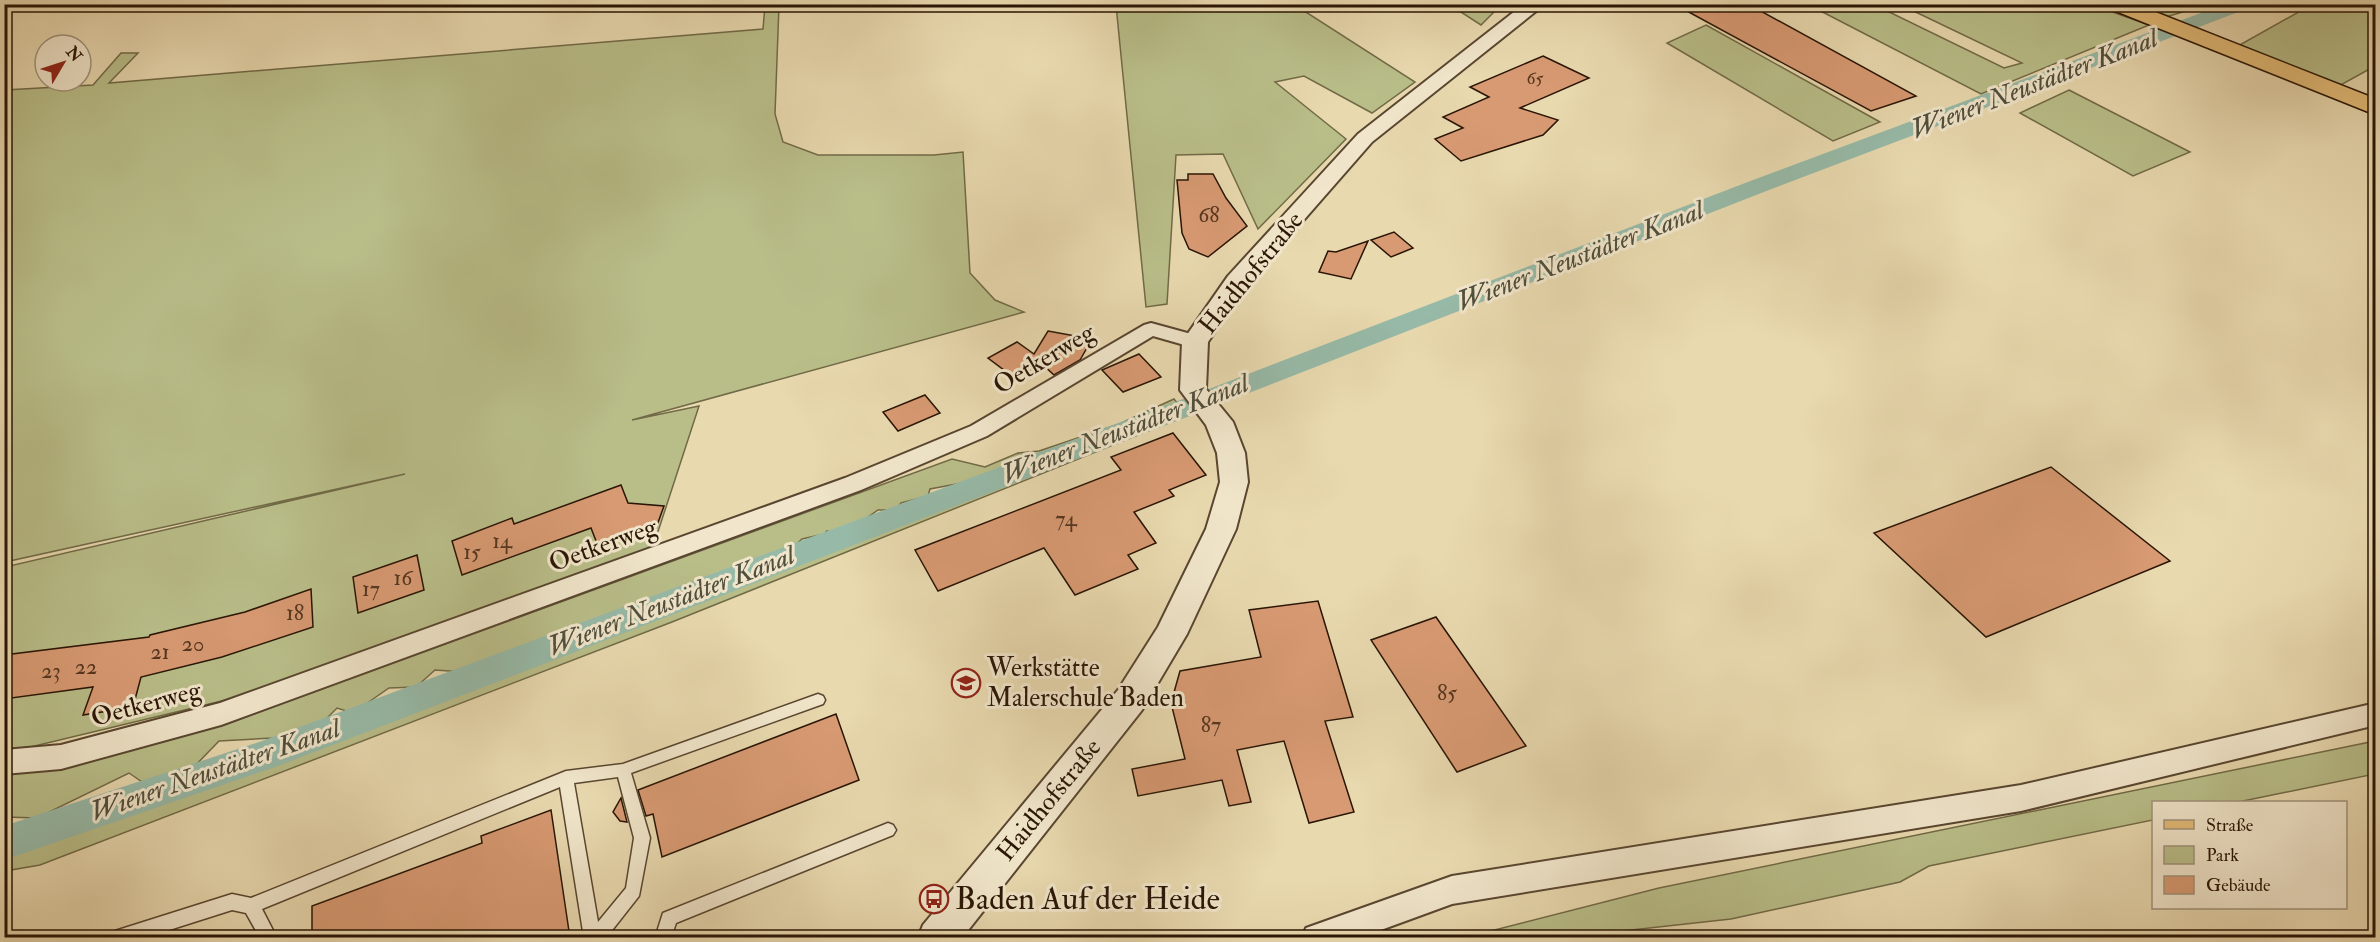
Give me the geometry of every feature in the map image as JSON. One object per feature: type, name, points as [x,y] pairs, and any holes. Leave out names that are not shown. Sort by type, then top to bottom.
[{"type":"main road","points":[[2115,4],[2376,108]]},
{"type":"street","name":"Haidhofstraße","points":[[937,938],[1130,700],[1171,634],[1221,530],[1234,482],[1231,453],[1219,422],[1201,399],[1195,342],[1237,281],[1365,138],[1536,4]]},
{"type":"street","name":"Oetkerweg","points":[[4,762],[61,757],[221,714],[853,484],[979,431],[1151,329],[1195,342]]},
{"type":"street","points":[[1317,938],[1452,890],[2021,798],[2376,714]]},
{"type":"lane","points":[[118,938],[232,902],[251,906],[566,778],[623,770],[818,700]]},
{"type":"lane","points":[[594,938],[633,891],[639,859],[642,838],[623,770]]},
{"type":"lane","points":[[566,778],[594,938]]},
{"type":"lane","points":[[663,938],[669,918],[888,830]]},
{"type":"lane","points":[[251,906],[269,938]]},
{"type":"green space","points":[[765,5],[779,5],[775,114],[783,142],[818,155],[934,155],[963,152],[970,273],[995,300],[1024,312],[632,420],[699,406],[652,550],[259,692],[18,750],[5,750],[5,567],[405,474],[5,562],[5,90],[33,88],[33,93],[93,93],[93,85],[121,53],[138,53],[109,83],[763,29]]},
{"type":"green space","points":[[1116,5],[1295,5],[1415,82],[1372,113],[1304,76],[1275,82],[1346,139],[1258,229],[1223,154],[1176,155],[1167,304],[1146,307]]},
{"type":"green space","points":[[1450,5],[1477,5],[1496,10],[1481,25]]},
{"type":"green space","points":[[1809,5],[1875,5],[2004,68],[2022,63],[1901,5],[2093,5],[2149,25],[1981,94]]},
{"type":"green space","points":[[2136,5],[2206,5],[2166,17]]},
{"type":"green space","points":[[2311,5],[2375,5],[2375,66],[2339,86],[2238,46]]},
{"type":"green space","points":[[1706,25],[1880,122],[1833,141],[1667,43]]},
{"type":"green space","points":[[2069,90],[2190,152],[2133,176],[2020,113]]},
{"type":"green space","points":[[1174,399],[1188,415],[672,622],[40,865],[5,871],[5,854],[30,847],[305,745],[314,745],[372,716],[394,715],[424,700],[793,559],[848,544],[859,534],[1174,413],[1171,409],[1046,456],[1019,455],[989,478],[930,489],[928,496],[901,503],[896,510],[878,510],[858,524],[832,533],[827,531],[824,534],[802,539],[788,552],[524,653],[464,672],[435,670],[416,687],[389,688],[353,713],[337,708],[315,730],[273,738],[219,741],[191,770],[145,784],[129,773],[37,818],[5,817],[5,775],[70,763],[232,722],[952,459],[985,467],[1018,453],[1039,451],[1119,424]]},
{"type":"green space","points":[[2375,741],[2375,774],[2243,801],[2152,801],[2152,820],[1929,866],[1900,882],[1731,919],[1613,932],[1602,937],[1467,937],[1659,888]]},
{"type":"building","points":[[1674,4],[1748,4],[1916,96],[1871,111]]},
{"type":"building","points":[[1543,56],[1589,78],[1520,108],[1558,120],[1543,135],[1461,161],[1435,139],[1463,128],[1443,117],[1489,97],[1470,87]]},
{"type":"building","points":[[1188,174],[1213,174],[1226,198],[1247,226],[1208,257],[1189,249],[1182,233],[1177,180],[1188,180]]},
{"type":"building","points":[[1394,232],[1413,248],[1391,257],[1371,240]]},
{"type":"building","points":[[1368,241],[1351,279],[1319,272],[1328,251],[1336,252]]},
{"type":"building","points":[[1048,331],[1092,339],[1080,360],[1054,375],[1042,364],[1016,379],[988,358],[1017,342],[1034,354]]},
{"type":"building","points":[[1139,354],[1161,377],[1123,392],[1102,370]]},
{"type":"building","points":[[925,395],[940,413],[898,431],[883,412]]},
{"type":"building","points":[[1173,433],[1206,475],[1169,490],[1174,496],[1134,512],[1156,543],[1128,555],[1138,569],[1075,595],[1044,548],[938,591],[915,550],[1121,470],[1111,457]]},
{"type":"building","points":[[2051,467],[2170,561],[1986,637],[1874,533]]},
{"type":"building","points":[[621,485],[628,503],[664,506],[656,528],[643,529],[598,546],[591,528],[462,575],[452,541],[512,518],[514,524]]},
{"type":"building","points":[[417,555],[424,590],[358,613],[353,577]]},
{"type":"building","points":[[311,589],[313,627],[222,657],[141,677],[133,707],[83,715],[93,687],[4,699],[4,655],[149,637],[245,612]]},
{"type":"building","points":[[1318,601],[1353,717],[1325,721],[1354,812],[1309,823],[1284,741],[1237,750],[1251,802],[1229,806],[1222,780],[1138,796],[1132,769],[1185,759],[1171,703],[1180,671],[1261,657],[1249,610]]},
{"type":"building","points":[[1436,617],[1526,746],[1457,772],[1371,640]]},
{"type":"building","points":[[836,714],[859,780],[662,857],[653,814],[646,816],[638,790]]},
{"type":"building","points":[[621,798],[627,822],[620,821],[613,812]]},
{"type":"building","points":[[551,810],[570,938],[312,938],[312,906],[482,843],[481,836]]},
{"type":"waterway","name":"Wiener Neustädter Kanal","points":[[4,843],[266,755],[1185,408],[1761,185],[2243,4]]},
{"type":"place","name":"Werkstätte Malerschule Baden","points":[[966,683]]},
{"type":"place","name":"Baden Auf der Heide","points":[[934,899]]}]
